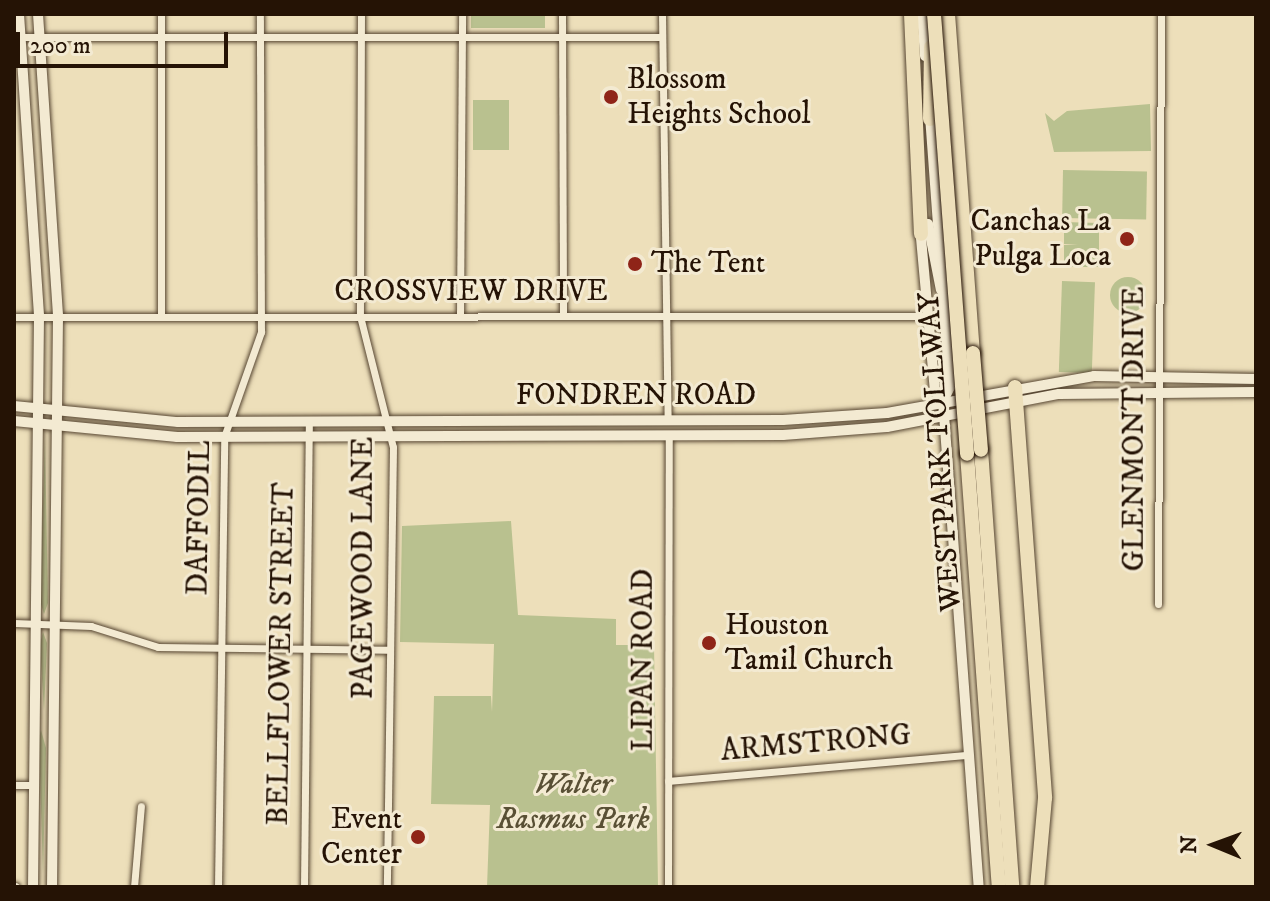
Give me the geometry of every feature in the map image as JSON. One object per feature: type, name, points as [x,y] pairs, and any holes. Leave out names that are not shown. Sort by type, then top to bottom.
[{"type":"highway","points":[[911,14],[921,226]]},
{"type":"highway","points":[[930,119],[933,14]]},
{"type":"highway","name":"WESTPARK TOLLWAY","points":[[933,14],[1012,887]]},
{"type":"highway","name":"WESTPARK TOLLWAY","points":[[948,14],[973,353],[974,452],[999,887]]},
{"type":"highway","points":[[1016,394],[1045,798],[1037,887]]},
{"type":"main road","points":[[19,14],[16,37],[39,316],[33,887]]},
{"type":"main road","points":[[38,14],[58,316],[52,887]]},
{"type":"main road","points":[[905,14],[935,391],[943,401]]},
{"type":"main road","points":[[922,14],[950,387],[943,401],[979,887]]},
{"type":"main road","points":[[25,133],[45,131]]},
{"type":"main road","points":[[32,226],[51,224]]},
{"type":"main road","points":[[921,226],[944,299]]},
{"type":"main road","name":"FONDREN ROAD","points":[[14,406],[226,421],[783,420],[868,415],[943,401],[1160,376],[1255,379]]},
{"type":"main road","points":[[1255,379],[1255,392]]},
{"type":"main road","name":"FONDREN ROAD","points":[[14,421],[224,437],[669,432],[783,435],[868,429],[944,415],[1016,394],[1255,392]]},
{"type":"main road","points":[[868,415],[868,429]]},
{"type":"main road","points":[[482,433],[483,420]]},
{"type":"main road","points":[[570,433],[572,420]]},
{"type":"main road","points":[[608,433],[668,420]]},
{"type":"main road","points":[[669,432],[719,420]]},
{"type":"main road","points":[[783,420],[783,435]]},
{"type":"street","points":[[161,14],[161,316]]},
{"type":"street","name":"DAFFODIL","points":[[218,887],[224,437],[226,421],[255,367],[260,318],[260,14]]},
{"type":"street","name":"PAGEWOOD LANE","points":[[361,14],[360,316],[391,436],[387,887]]},
{"type":"street","points":[[460,316],[462,14]]},
{"type":"street","points":[[562,14],[563,314]]},
{"type":"street","points":[[662,14],[668,420]]},
{"type":"street","name":"GLENMONT DRIVE","points":[[1158,604],[1161,14]]},
{"type":"street","points":[[16,37],[662,37]]},
{"type":"street","name":"CROSSVIEW DRIVE","points":[[14,317],[928,316]]},
{"type":"street","name":"BELLFLOWER STREET","points":[[304,887],[309,421]]},
{"type":"street","name":"LIPAN ROAD","points":[[668,887],[669,432]]},
{"type":"street","points":[[14,623],[54,622],[158,647],[388,650]]},
{"type":"street","name":"ARMSTRONG","points":[[668,781],[968,755]]},
{"type":"street","points":[[14,785],[35,785]]},
{"type":"street","points":[[134,887],[141,806]]},
{"type":"green space","points":[[471,14],[545,14],[545,28],[471,28]]},
{"type":"green space","points":[[473,100],[509,100],[509,150],[473,150]]},
{"type":"green space","points":[[1150,104],[1151,151],[1054,152],[1045,113],[1054,121],[1067,111]]},
{"type":"green space","points":[[1063,170],[1147,171],[1146,219],[1062,218]]},
{"type":"green space","points":[[1064,222],[1099,223],[1099,267],[1064,267],[1064,245],[1078,245],[1064,244]]},
{"type":"green space","points":[[1128,277],[1141,282],[1146,295],[1141,308],[1128,313],[1115,308],[1110,295],[1115,282]]},
{"type":"green space","points":[[1062,281],[1095,282],[1092,373],[1059,372]]},
{"type":"green space","points":[[45,438],[48,603],[44,614],[40,601]]},
{"type":"green space","name":"Walter Rasmus Park","points":[[511,521],[518,615],[616,619],[616,645],[654,645],[658,887],[487,887],[490,805],[431,804],[434,696],[491,696],[492,712],[494,644],[400,642],[402,526]]},
{"type":"green space","points":[[43,632],[47,643],[44,711],[40,644]]},
{"type":"green space","points":[[41,730],[46,748],[43,874],[39,738]]},
{"type":"place","name":"Blossom Heights School","points":[[611,97]]},
{"type":"place","name":"Canchas La Pulga Loca","points":[[1127,239]]},
{"type":"place","name":"The Tent","points":[[635,264]]},
{"type":"place","name":"Houston Tamil Church","points":[[709,643]]},
{"type":"place","name":"Event Center","points":[[418,837]]}]
